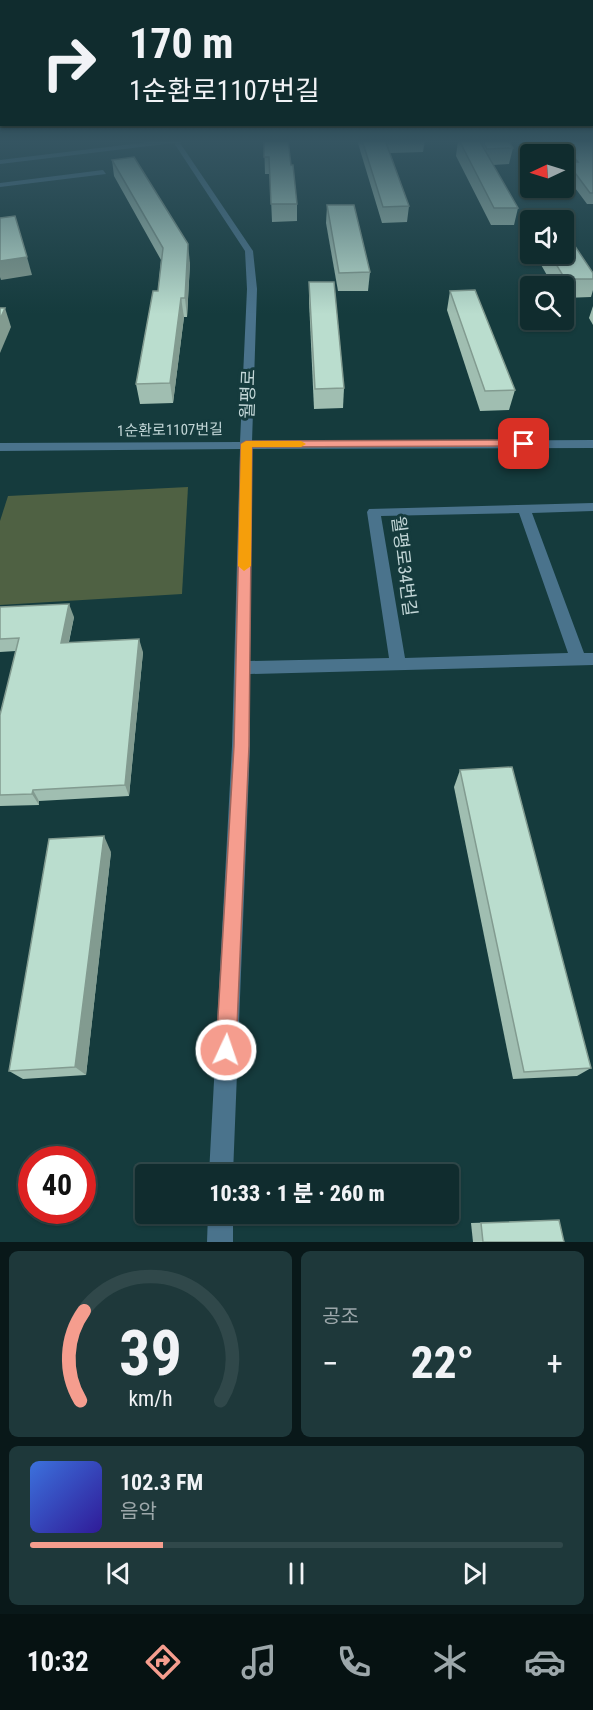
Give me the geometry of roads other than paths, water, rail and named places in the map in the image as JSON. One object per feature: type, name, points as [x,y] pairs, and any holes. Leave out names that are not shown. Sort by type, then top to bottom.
[{"type":"street","name":"월평로","points":[[215,198],[249,251],[252,289],[246,444],[241,746],[221,1164]]},
{"type":"street","name":"1순환로1107번길","points":[[0,447],[593,444]]},
{"type":"street","name":"월평로34번길","points":[[398,664],[374,512],[593,507]]},
{"type":"street","points":[[243,668],[585,659],[524,509]]},
{"type":"street","points":[[220,1224],[220,1242]]}]
